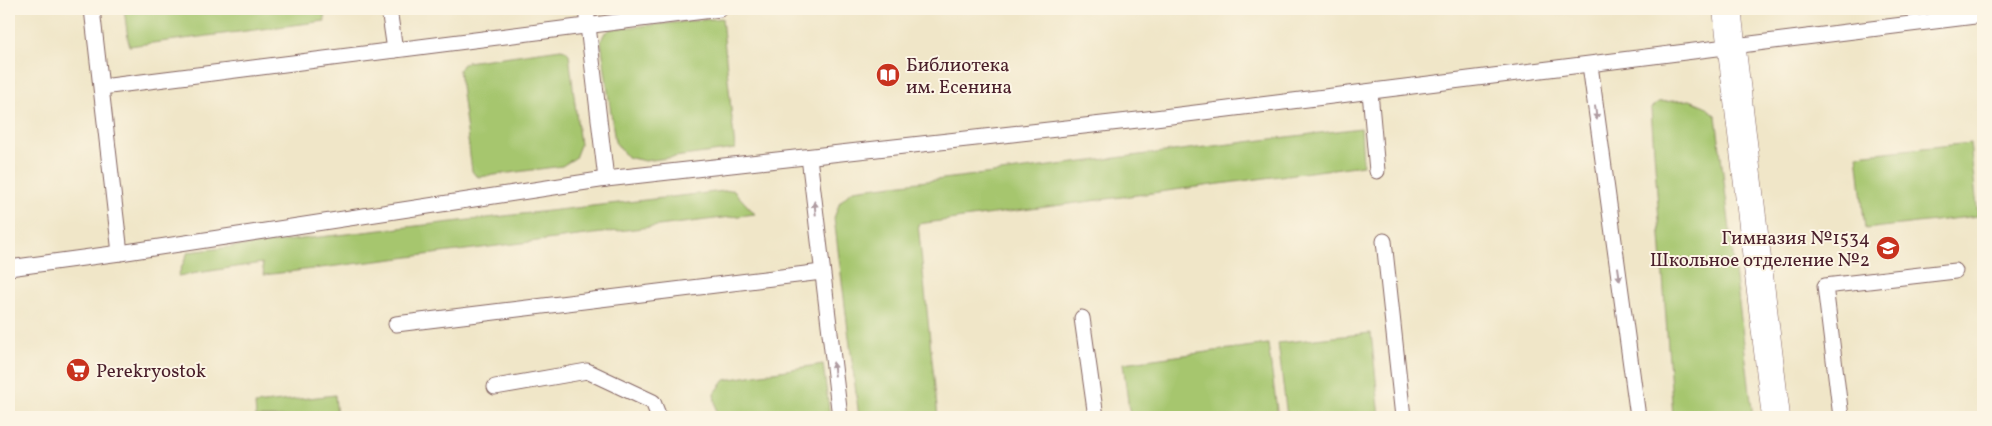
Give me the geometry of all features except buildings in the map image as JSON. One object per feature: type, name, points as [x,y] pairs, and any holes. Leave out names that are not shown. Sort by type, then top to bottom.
[{"type":"street","points":[[1727,9],[1776,417]]},
{"type":"lane","points":[[92,9],[120,253]]},
{"type":"lane","points":[[389,9],[395,50]]},
{"type":"lane","points":[[586,9],[606,179]]},
{"type":"lane","points":[[102,87],[588,24],[720,9]]},
{"type":"lane","points":[[9,268],[120,253],[606,179],[1147,119],[1983,15]]},
{"type":"lane","points":[[1590,65],[1638,417]]},
{"type":"lane","points":[[1370,92],[1377,171]]},
{"type":"lane","points":[[809,157],[840,417]]},
{"type":"lane","points":[[1384,241],[1403,417]]},
{"type":"lane","points":[[1842,417],[1825,286],[1955,271]]},
{"type":"lane","points":[[396,324],[822,272]]},
{"type":"lane","points":[[1082,318],[1096,417]]},
{"type":"lane","points":[[495,387],[587,371],[653,402],[659,417]]},
{"type":"green space","points":[[124,9],[323,9],[325,21],[129,46]]},
{"type":"green space","points":[[722,18],[735,149],[645,161],[627,157],[615,142],[601,41],[604,34],[611,29]]},
{"type":"green space","points":[[561,49],[569,54],[580,145],[575,158],[562,166],[479,177],[475,175],[472,171],[459,70],[462,65],[467,62]]},
{"type":"green space","points":[[1690,100],[1705,106],[1716,116],[1753,417],[1673,417],[1651,109],[1658,102]]},
{"type":"green space","points":[[1361,128],[1363,165],[918,224],[938,417],[859,417],[834,218],[840,202],[853,190]]},
{"type":"green space","points":[[1970,143],[1978,216],[1865,229],[1857,155]]},
{"type":"green space","points":[[733,190],[755,214],[264,275],[262,263],[178,276],[188,252]]},
{"type":"green space","points":[[1371,333],[1380,417],[1287,417],[1278,343]]},
{"type":"green space","points":[[1268,344],[1278,417],[1130,417],[1123,363]]},
{"type":"green space","points":[[823,364],[830,417],[717,417],[714,394],[725,380]]},
{"type":"green space","points":[[335,395],[337,417],[256,417],[255,404]]},
{"type":"place","name":"Библиотека им. Есенина","points":[[888,75]]},
{"type":"place","name":"Гимназия №1534 Школьное отделение №2","points":[[1888,248]]},
{"type":"place","name":"Perekryostok","points":[[78,370]]}]
